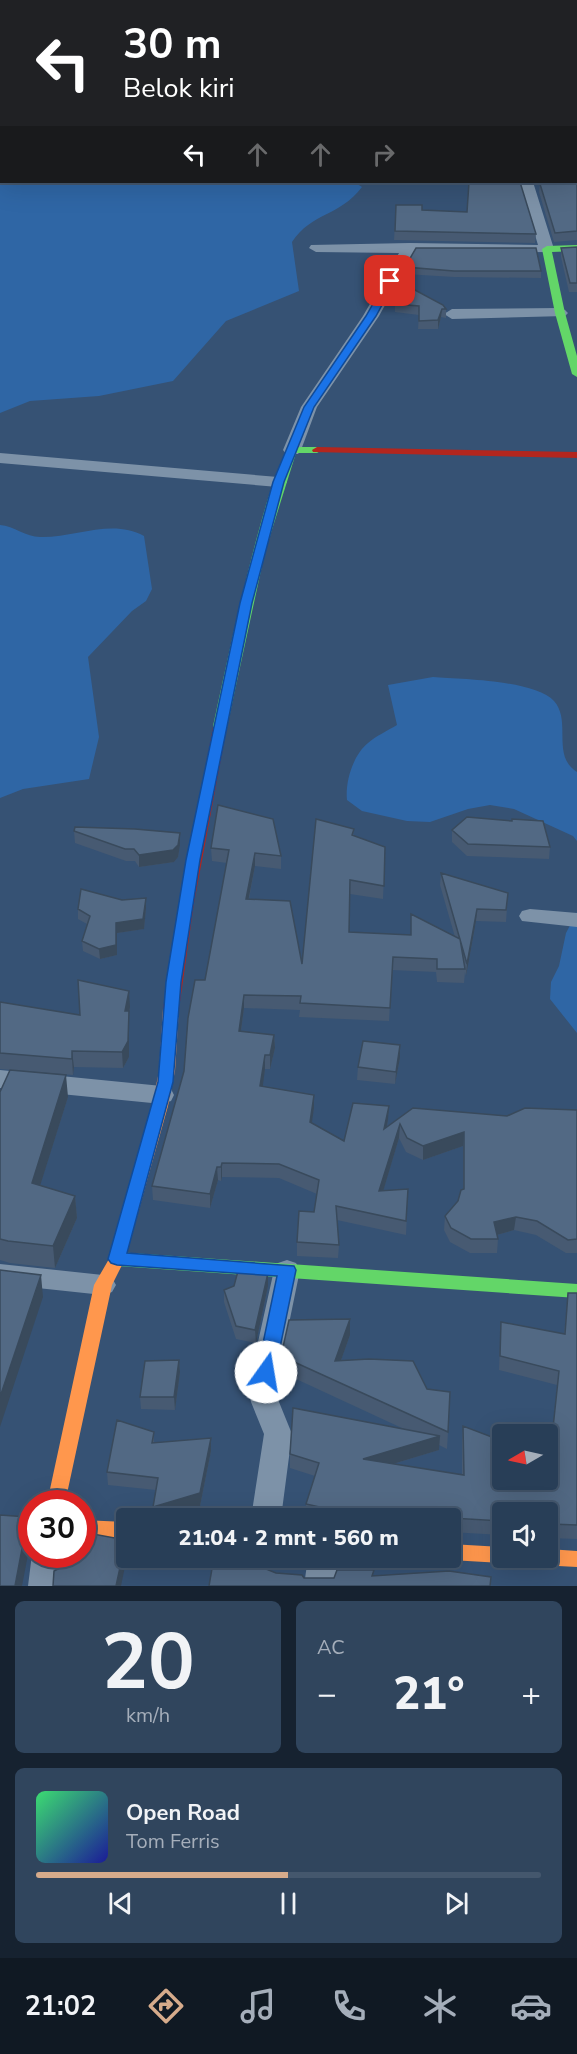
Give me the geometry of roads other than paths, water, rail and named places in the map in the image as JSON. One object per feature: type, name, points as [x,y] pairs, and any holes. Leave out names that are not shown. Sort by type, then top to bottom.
[{"type":"street","points":[[547,186],[526,184],[547,249],[560,313],[572,340],[577,374]]},
{"type":"street","points":[[59,1490],[103,1285],[117,1259],[165,1082],[174,982],[193,860],[246,603],[278,482],[309,407],[371,316],[410,247]]},
{"type":"street","points":[[316,248],[577,248]]},
{"type":"street","points":[[452,314],[560,313]]},
{"type":"street","points":[[292,450],[577,455]]},
{"type":"street","points":[[0,458],[278,482]]},
{"type":"street","points":[[530,916],[577,920]]},
{"type":"street","points":[[0,1079],[162,1095]]},
{"type":"street","points":[[117,1259],[577,1291]]},
{"type":"street","points":[[267,1508],[278,1434],[265,1402],[262,1387],[287,1270]]},
{"type":"street","points":[[0,1274],[103,1285]]},
{"type":"street","points":[[96,1529],[116,1530]]},
{"type":"street","points":[[461,1553],[492,1554]]},
{"type":"street","points":[[558,1558],[577,1559]]},
{"type":"street","points":[[43,1586],[45,1568]]},
{"type":"street","points":[[319,1586],[321,1568]]}]
